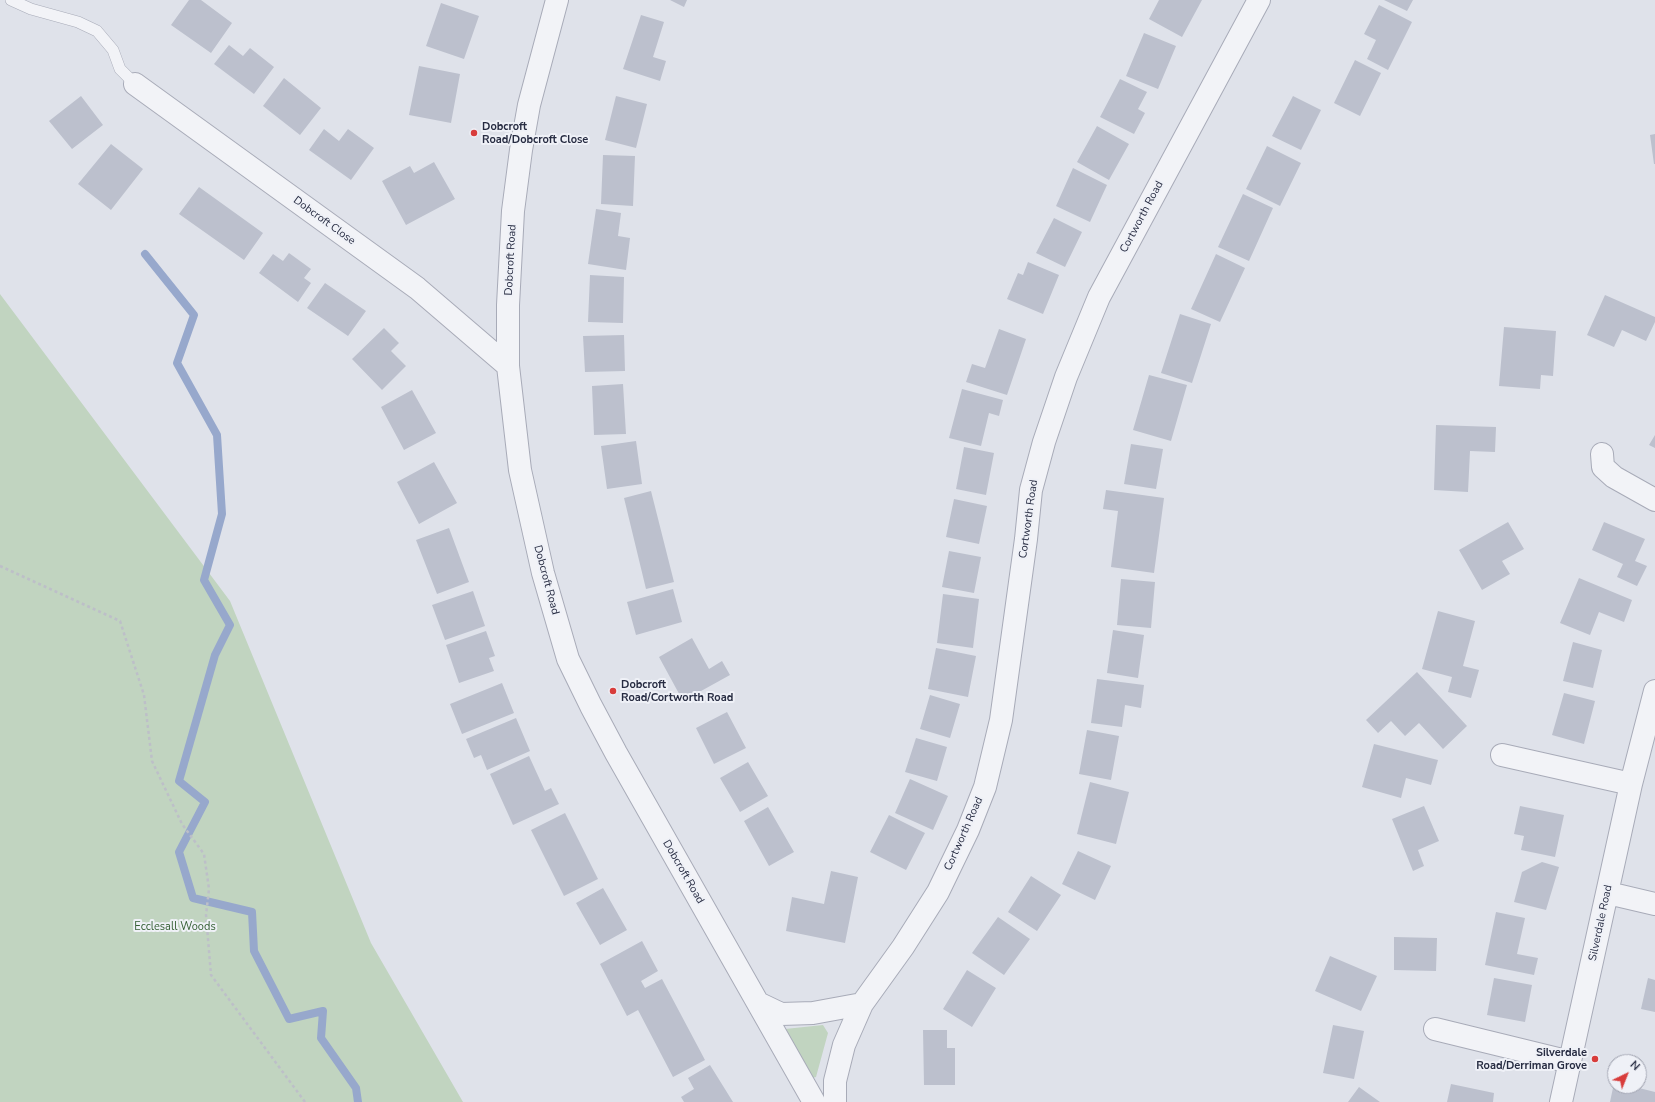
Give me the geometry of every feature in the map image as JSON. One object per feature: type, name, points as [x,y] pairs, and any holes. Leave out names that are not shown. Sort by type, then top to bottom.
[{"type":"street","name":"Dobcroft Road","points":[[557,0],[529,105],[518,173],[513,211],[508,366],[520,470],[543,573],[568,659],[591,706],[616,753],[814,1102]]},
{"type":"street","name":"Cortworth Road","points":[[835,1102],[835,1081],[844,1045],[862,1004],[904,947],[938,892],[968,830],[985,787],[1001,720],[1026,539],[1031,490],[1044,442],[1066,377],[1099,297],[1259,0]]},
{"type":"street","name":"Dobcroft Close","points":[[135,84],[417,288],[508,366]]},
{"type":"street","points":[[1602,454],[1603,467],[1614,478],[1655,500]]},
{"type":"street","name":"Silverdale Road","points":[[1561,1102],[1631,784],[1655,691]]},
{"type":"street","points":[[1502,755],[1631,784]]},
{"type":"street","points":[[1608,893],[1655,904]]},
{"type":"street","points":[[758,1003],[781,1014],[813,1013],[862,1004]]},
{"type":"street","points":[[1435,1029],[1570,1062]]},
{"type":"lane","points":[[11,0],[31,9],[78,22],[97,31],[113,50],[120,69],[135,84]]},
{"type":"path","points":[[0,566],[120,621],[144,695],[152,760],[182,824],[204,854],[209,888],[206,915],[211,975],[305,1102]]},
{"type":"green space","name":"Ecclesall Woods","points":[[0,294],[230,601],[371,943],[463,1102],[0,1102]]},
{"type":"green space","points":[[823,1025],[828,1033],[816,1077],[806,1080],[785,1029]]},
{"type":"building","points":[[189,0],[201,0],[232,23],[211,53],[171,25]]},
{"type":"building","points":[[670,0],[687,0],[684,7]]},
{"type":"building","points":[[1159,0],[1202,0],[1182,37],[1149,19]]},
{"type":"building","points":[[1384,0],[1413,0],[1407,11]]},
{"type":"building","points":[[441,3],[479,16],[464,59],[426,46]]},
{"type":"building","points":[[1379,5],[1412,22],[1388,70],[1367,59],[1376,40],[1364,34]]},
{"type":"building","points":[[641,15],[664,22],[653,57],[666,61],[660,81],[623,69]]},
{"type":"building","points":[[1144,33],[1176,46],[1158,89],[1126,76]]},
{"type":"building","points":[[229,45],[243,56],[250,48],[274,67],[254,94],[214,64]]},
{"type":"building","points":[[1355,60],[1381,73],[1360,116],[1334,103]]},
{"type":"building","points":[[419,66],[460,74],[451,123],[409,115]]},
{"type":"building","points":[[284,78],[321,108],[300,135],[263,106]]},
{"type":"building","points":[[1120,79],[1147,92],[1138,109],[1145,113],[1134,134],[1100,117]]},
{"type":"building","points":[[81,96],[103,125],[72,149],[49,121]]},
{"type":"building","points":[[616,96],[647,104],[636,148],[605,140]]},
{"type":"building","points":[[1293,96],[1321,110],[1301,150],[1272,136]]},
{"type":"building","points":[[1097,126],[1129,144],[1109,180],[1077,162]]},
{"type":"building","points":[[324,129],[339,141],[348,129],[374,148],[351,180],[309,150]]},
{"type":"building","points":[[1655,134],[1655,164],[1654,164],[1650,135]]},
{"type":"building","points":[[111,144],[143,169],[111,210],[78,184]]},
{"type":"building","points":[[1267,146],[1301,163],[1280,206],[1246,189]]},
{"type":"building","points":[[603,155],[635,156],[633,206],[601,204]]},
{"type":"building","points":[[434,162],[455,199],[406,225],[382,181],[410,166],[414,173]]},
{"type":"building","points":[[1073,168],[1107,185],[1090,222],[1056,206]]},
{"type":"building","points":[[199,187],[263,233],[244,260],[179,214]]},
{"type":"building","points":[[1243,194],[1273,208],[1249,261],[1218,247]]},
{"type":"building","points":[[596,209],[621,213],[618,236],[630,238],[626,270],[588,264]]},
{"type":"building","points":[[1054,218],[1082,232],[1065,267],[1036,253]]},
{"type":"building","points":[[289,253],[311,269],[304,278],[311,283],[298,302],[259,273],[273,254],[283,261]]},
{"type":"building","points":[[1216,254],[1245,268],[1220,322],[1191,309]]},
{"type":"building","points":[[1028,262],[1059,275],[1043,314],[1007,299],[1018,273],[1023,275]]},
{"type":"building","points":[[590,275],[624,277],[623,323],[588,322]]},
{"type":"building","points":[[325,283],[366,311],[348,336],[307,308]]},
{"type":"building","points":[[1605,295],[1655,317],[1655,322],[1646,341],[1622,330],[1614,347],[1587,335]]},
{"type":"building","points":[[1180,314],[1211,324],[1192,383],[1161,373]]},
{"type":"building","points":[[1504,327],[1556,331],[1553,376],[1541,375],[1540,389],[1499,386]]},
{"type":"building","points":[[384,328],[399,343],[391,351],[406,366],[382,390],[352,359]]},
{"type":"building","points":[[999,329],[1026,339],[1007,395],[966,382],[972,364],[985,368]]},
{"type":"building","points":[[624,335],[625,371],[585,372],[583,336]]},
{"type":"building","points":[[1149,375],[1187,385],[1171,441],[1133,430]]},
{"type":"building","points":[[623,384],[626,434],[594,435],[592,386]]},
{"type":"building","points":[[962,389],[1003,400],[999,416],[989,413],[981,446],[949,438]]},
{"type":"building","points":[[412,390],[436,433],[404,450],[381,407]]},
{"type":"building","points":[[1436,425],[1496,427],[1495,452],[1470,451],[1468,492],[1434,490]]},
{"type":"building","points":[[1655,435],[1655,448],[1649,445]]},
{"type":"building","points":[[636,441],[642,484],[607,489],[601,446]]},
{"type":"building","points":[[1131,444],[1163,449],[1156,489],[1124,484]]},
{"type":"building","points":[[964,447],[994,453],[986,495],[956,489]]},
{"type":"building","points":[[434,462],[457,503],[419,524],[397,482]]},
{"type":"building","points":[[1106,490],[1164,498],[1154,573],[1111,567],[1118,511],[1103,509]]},
{"type":"building","points":[[651,491],[674,582],[646,589],[624,498]]},
{"type":"building","points":[[954,499],[987,506],[979,544],[946,537]]},
{"type":"building","points":[[1508,522],[1524,549],[1502,561],[1510,574],[1482,590],[1459,550]]},
{"type":"building","points":[[1604,522],[1645,539],[1635,561],[1647,566],[1637,586],[1617,577],[1623,564],[1592,550]]},
{"type":"building","points":[[449,528],[469,582],[437,594],[416,540]]},
{"type":"building","points":[[949,551],[981,557],[974,593],[942,587]]},
{"type":"building","points":[[1579,578],[1632,600],[1624,622],[1599,612],[1590,635],[1560,623]]},
{"type":"building","points":[[1121,579],[1155,582],[1151,628],[1117,625]]},
{"type":"building","points":[[673,589],[682,622],[636,635],[627,602]]},
{"type":"building","points":[[473,591],[485,626],[445,640],[432,605]]},
{"type":"building","points":[[943,594],[979,599],[973,648],[937,643]]},
{"type":"building","points":[[1438,611],[1475,621],[1463,666],[1479,670],[1471,698],[1448,692],[1452,677],[1422,669]]},
{"type":"building","points":[[1113,630],[1144,635],[1138,678],[1107,673]]},
{"type":"building","points":[[486,631],[495,656],[489,658],[494,671],[459,683],[446,645]]},
{"type":"building","points":[[692,638],[709,669],[722,661],[730,675],[683,701],[659,657]]},
{"type":"building","points":[[1573,642],[1602,650],[1593,688],[1563,681]]},
{"type":"building","points":[[936,648],[976,656],[968,697],[928,689]]},
{"type":"building","points":[[1417,672],[1467,726],[1443,749],[1419,723],[1405,736],[1391,721],[1378,733],[1366,720]]},
{"type":"building","points":[[1097,679],[1144,685],[1141,708],[1125,705],[1122,727],[1091,723]]},
{"type":"building","points":[[502,683],[514,713],[462,734],[450,704]]},
{"type":"building","points":[[1564,693],[1595,701],[1584,744],[1552,735]]},
{"type":"building","points":[[930,695],[960,704],[950,738],[920,729]]},
{"type":"building","points":[[727,712],[746,748],[714,764],[696,728]]},
{"type":"building","points":[[516,718],[530,751],[487,770],[481,755],[474,758],[466,739]]},
{"type":"building","points":[[1087,730],[1119,736],[1111,780],[1079,774]]},
{"type":"building","points":[[916,738],[947,747],[937,781],[905,772]]},
{"type":"building","points":[[1374,744],[1438,760],[1431,785],[1406,778],[1401,798],[1362,787]]},
{"type":"building","points":[[529,756],[545,791],[551,788],[559,804],[513,825],[490,774]]},
{"type":"building","points":[[748,762],[768,796],[740,812],[720,778]]},
{"type":"building","points":[[910,779],[948,796],[933,830],[895,813]]},
{"type":"building","points":[[1090,782],[1129,792],[1116,844],[1077,834]]},
{"type":"building","points":[[1424,806],[1439,841],[1418,850],[1424,866],[1413,871],[1392,819]]},
{"type":"building","points":[[1520,806],[1564,815],[1555,857],[1521,850],[1524,836],[1514,834]]},
{"type":"building","points":[[768,807],[794,852],[769,866],[744,821]]},
{"type":"building","points":[[565,813],[598,879],[564,896],[531,830]]},
{"type":"building","points":[[889,815],[925,833],[906,870],[870,852]]},
{"type":"building","points":[[1078,851],[1111,866],[1095,900],[1062,884]]},
{"type":"building","points":[[1542,862],[1559,867],[1546,910],[1514,902],[1522,872]]},
{"type":"building","points":[[831,871],[858,877],[845,943],[786,931],[792,897],[824,904]]},
{"type":"building","points":[[1031,876],[1061,895],[1037,931],[1008,912]]},
{"type":"building","points":[[603,888],[627,930],[600,945],[576,903]]},
{"type":"building","points":[[1496,912],[1525,918],[1517,954],[1538,958],[1534,975],[1485,965]]},
{"type":"building","points":[[998,917],[1030,939],[1004,975],[972,953]]},
{"type":"building","points":[[1394,937],[1437,938],[1436,971],[1394,970]]},
{"type":"building","points":[[642,941],[658,971],[641,981],[645,988],[662,979],[705,1060],[673,1077],[638,1010],[627,1016],[600,964]]},
{"type":"building","points":[[1330,956],[1377,976],[1361,1011],[1315,991]]},
{"type":"building","points":[[967,970],[996,988],[972,1027],[943,1009]]},
{"type":"building","points":[[1494,978],[1532,985],[1525,1022],[1487,1015]]},
{"type":"building","points":[[1648,978],[1655,980],[1655,1012],[1641,1009]]},
{"type":"building","points":[[1333,1025],[1364,1031],[1354,1079],[1323,1073]]},
{"type":"building","points":[[923,1030],[947,1030],[947,1048],[955,1048],[955,1085],[924,1085]]},
{"type":"building","points":[[710,1065],[733,1102],[684,1102],[681,1097],[694,1089],[688,1078]]},
{"type":"building","points":[[1451,1084],[1494,1093],[1493,1102],[1447,1102]]},
{"type":"building","points":[[1359,1087],[1380,1102],[1348,1102]]},
{"type":"building","points":[[1647,1090],[1655,1092],[1655,1102],[1610,1102],[1612,1094],[1647,1094]]},
{"type":"waterway","points":[[145,254],[194,315],[177,363],[217,435],[222,514],[204,580],[230,625],[215,655],[179,781],[205,802],[179,852],[193,898],[252,912],[254,951],[289,1019],[323,1011],[321,1038],[356,1088],[358,1102]]},
{"type":"place","name":"Dobcroft Road/Dobcroft Close","points":[[474,133]]},
{"type":"place","name":"Dobcroft Road/Cortworth Road","points":[[613,691]]},
{"type":"place","name":"Silverdale Road/Derriman Grove","points":[[1595,1059]]}]
